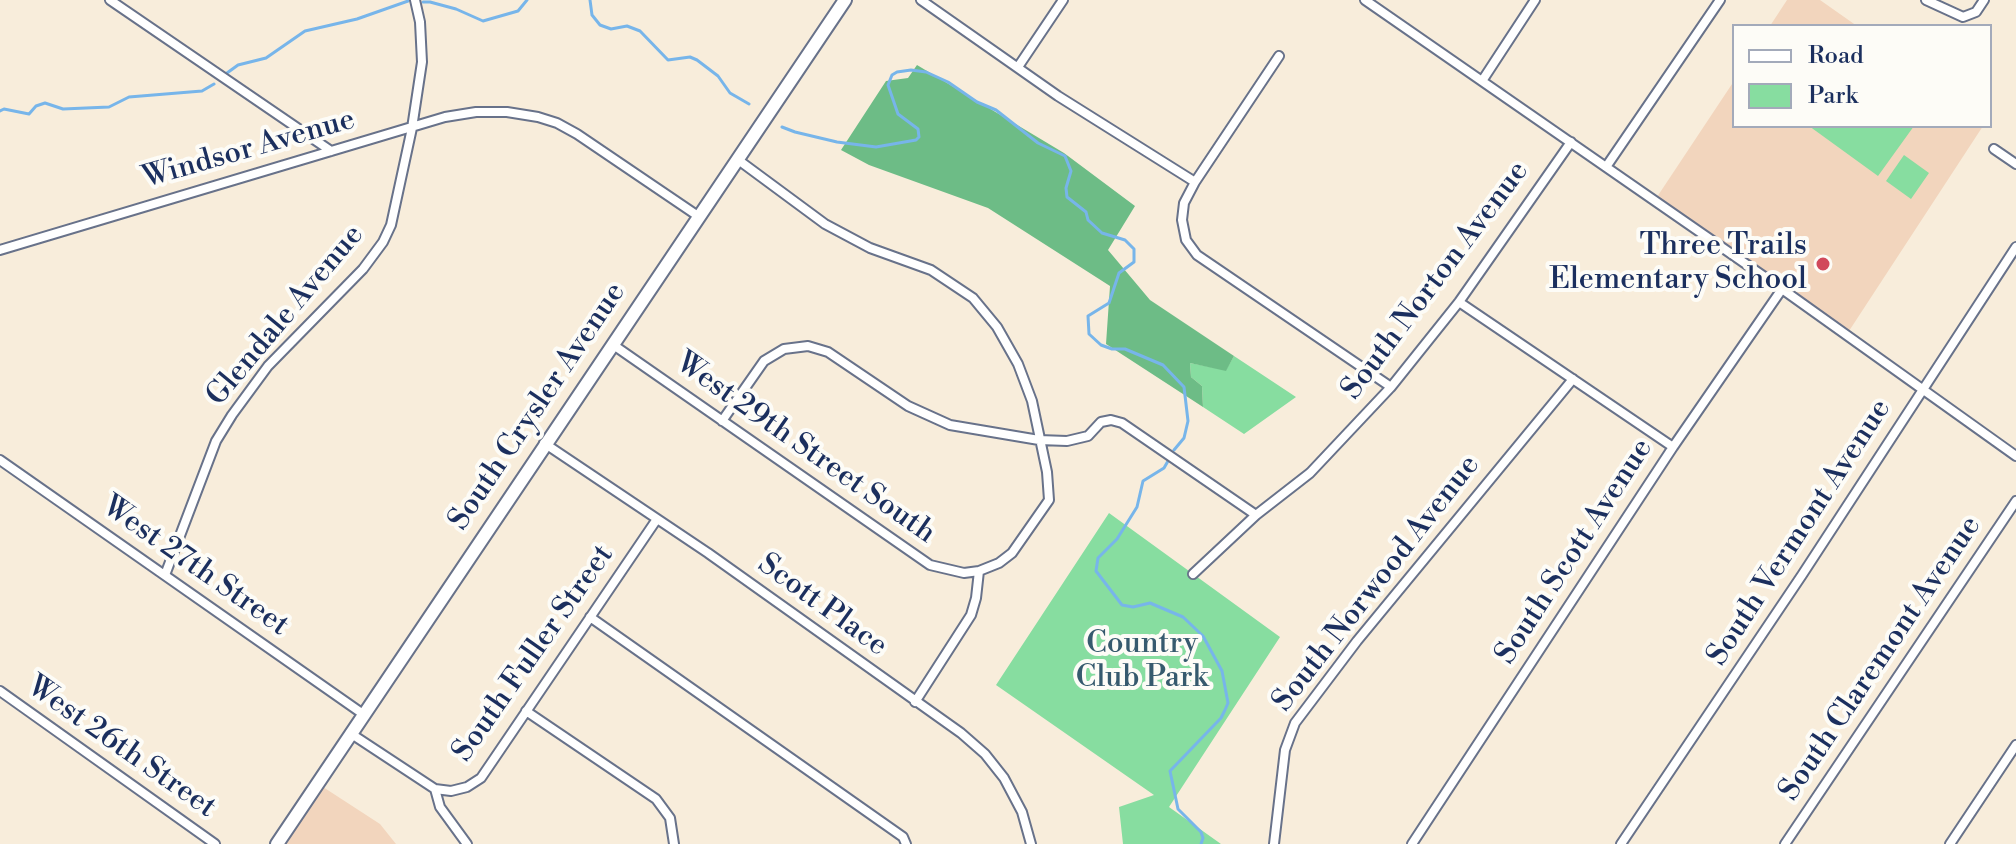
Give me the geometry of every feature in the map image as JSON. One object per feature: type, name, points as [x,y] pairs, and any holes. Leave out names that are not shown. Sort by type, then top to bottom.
[{"type":"main road","name":"South Crysler Avenue","points":[[277,844],[845,0]]},
{"type":"street","points":[[110,0],[331,151]]},
{"type":"street","name":"Glendale Avenue","points":[[165,575],[216,441],[232,415],[268,366],[363,269],[383,242],[397,207],[422,62],[420,22],[415,0]]},
{"type":"street","points":[[921,0],[1195,182]]},
{"type":"street","points":[[1018,67],[1063,0]]},
{"type":"street","points":[[1365,0],[1379,4],[1482,81],[2016,456]]},
{"type":"street","points":[[1482,81],[1535,0]]},
{"type":"street","points":[[1606,167],[1720,0]]},
{"type":"street","points":[[1926,0],[1963,17],[1971,15],[1984,0]]},
{"type":"street","points":[[1279,56],[1184,203],[1182,220],[1186,240],[1197,255],[1391,387]]},
{"type":"street","name":"Windsor Avenue","points":[[0,250],[445,117],[476,112],[538,117],[577,134],[698,216]]},
{"type":"street","name":"South Norton Avenue","points":[[1193,574],[1256,515],[1310,473],[1391,387],[1459,302],[1571,142]]},
{"type":"street","points":[[1994,149],[2016,164]]},
{"type":"street","points":[[737,159],[825,224],[870,248],[931,270],[973,298],[997,327],[1018,364],[1032,401],[1047,472],[1049,500],[1012,553],[999,563],[979,571],[971,615],[915,702]]},
{"type":"street","name":"South Vermont Avenue","points":[[1621,844],[2016,247]]},
{"type":"street","name":"South Scott Avenue","points":[[1412,844],[1673,447],[1782,289]]},
{"type":"street","points":[[1459,302],[1673,447]]},
{"type":"street","name":"West 29th Street South","points":[[612,344],[930,565],[954,572],[979,571]]},
{"type":"street","points":[[722,421],[764,361],[784,349],[808,346],[828,352],[908,406],[939,422],[1039,440],[1067,441],[1088,436],[1101,422],[1111,420],[1122,423],[1256,515]]},
{"type":"street","name":"South Norwood Avenue","points":[[1274,844],[1285,750],[1295,723],[1357,641],[1573,379]]},
{"type":"street","name":"Scott Place","points":[[544,443],[961,733],[985,754],[1010,790],[1022,812],[1031,844]]},
{"type":"street","name":"West 27th Street","points":[[0,460],[363,714]]},
{"type":"street","name":"South Claremont Avenue","points":[[1785,844],[2016,501]]},
{"type":"street","name":"South Fuller Street","points":[[435,789],[451,791],[467,787],[481,778],[657,519]]},
{"type":"street","points":[[590,617],[903,837],[906,844]]},
{"type":"street","name":"West 26th Street","points":[[0,691],[215,844]]},
{"type":"street","points":[[526,711],[656,799],[670,818],[674,844]]},
{"type":"street","points":[[350,733],[435,789],[440,807],[467,844]]},
{"type":"street","points":[[1950,844],[2016,745]]},
{"type":"shaded area","points":[[1787,0],[1820,0],[1854,24],[1771,24]]},
{"type":"shaded area","name":"Three Trails Elementary School","points":[[1732,84],[1732,128],[1982,128],[1849,331],[1657,197]]},
{"type":"shaded area","points":[[323,787],[380,824],[396,844],[284,844]]},
{"type":"green space","points":[[917,65],[1064,153],[1135,206],[1108,250],[1150,300],[1234,356],[1226,371],[1190,363],[1191,377],[1202,386],[1203,407],[1106,344],[1110,286],[988,208],[869,165],[841,150],[886,81],[908,78]]},
{"type":"green space","points":[[1812,128],[1913,128],[1878,176]]},
{"type":"green space","points":[[1904,155],[1929,173],[1911,199],[1886,181]]},
{"type":"green space","points":[[1234,356],[1296,397],[1244,434],[1203,407],[1202,386],[1191,377],[1190,363],[1226,370]]},
{"type":"green space","name":"Country Club Park","points":[[1109,513],[1280,637],[1169,807],[1221,844],[1123,844],[1119,807],[1154,795],[996,685]]},
{"type":"waterway","points":[[423,2],[456,9],[483,21],[518,11],[527,0]]},
{"type":"waterway","points":[[590,0],[592,15],[600,25],[611,29],[627,26],[640,31],[668,60],[690,57],[697,60],[718,76],[730,93],[749,104]]},
{"type":"waterway","points":[[227,73],[238,65],[266,58],[305,31],[357,19],[408,1]]},
{"type":"waterway","points":[[782,127],[837,142],[876,147],[916,140],[919,137],[918,129],[898,114],[888,85],[892,75],[911,70],[926,72],[948,82],[977,102],[996,110],[1038,143],[1065,156],[1071,171],[1067,197],[1086,212],[1088,220],[1102,233],[1125,240],[1134,249],[1134,262],[1119,273],[1109,303],[1088,316],[1089,334],[1101,345],[1125,349],[1163,365],[1184,387],[1188,421],[1184,438],[1174,450]]},
{"type":"waterway","points":[[0,111],[4,109],[29,114],[36,106],[45,103],[63,109],[109,107],[129,97],[202,91],[214,84]]},
{"type":"waterway","points":[[1168,461],[1164,468],[1143,481],[1137,507],[1117,539],[1098,558],[1096,571],[1122,605],[1133,607],[1150,603],[1183,617],[1203,636],[1222,671],[1228,703],[1221,718],[1170,771],[1178,809],[1201,832],[1201,844]]},
{"type":"place","name":"Three Trails Elementary School","points":[[1823,264]]}]
